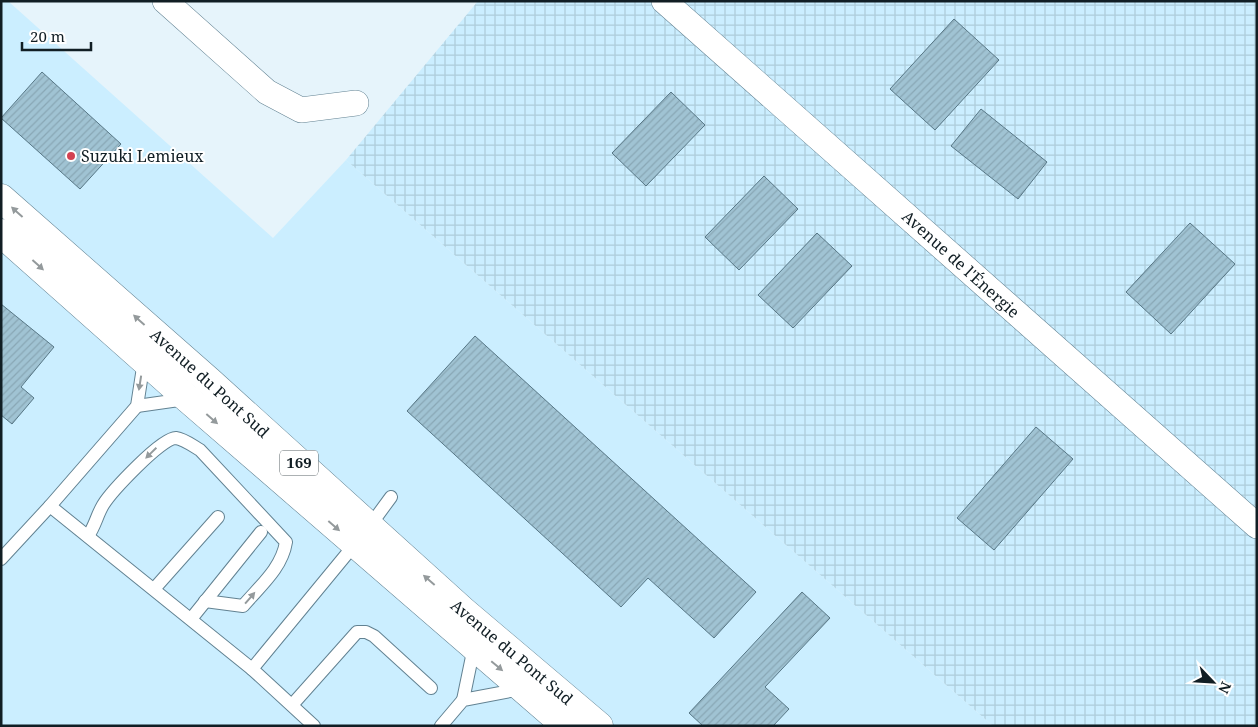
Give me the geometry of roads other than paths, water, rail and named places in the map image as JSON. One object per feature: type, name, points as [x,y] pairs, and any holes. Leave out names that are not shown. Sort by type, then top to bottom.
[{"type":"main road","name":"Avenue du Pont Sud","points":[[1,198],[209,381],[474,647],[566,726]]},
{"type":"main road","name":"Avenue du Pont Sud","points":[[1,233],[188,399],[599,726]]},
{"type":"street","points":[[165,1],[267,92],[302,110],[356,104]]},
{"type":"street","name":"Avenue de l'Énergie","points":[[664,1],[1257,526]]},
{"type":"lane","points":[[1,559],[137,406],[144,359]]},
{"type":"lane","points":[[137,406],[188,399]]},
{"type":"lane","points":[[88,536],[96,525],[104,504],[146,457],[163,442],[175,438],[186,441],[200,450],[286,542],[284,552],[277,566],[243,606],[205,601]]},
{"type":"lane","points":[[252,669],[362,536],[391,496]]},
{"type":"lane","points":[[50,506],[252,669],[314,726]]},
{"type":"lane","points":[[154,589],[218,517]]},
{"type":"lane","points":[[190,619],[261,532]]},
{"type":"lane","points":[[292,705],[357,632],[366,632],[374,636],[431,688]]},
{"type":"lane","points":[[441,726],[463,700],[474,647]]},
{"type":"lane","points":[[463,700],[523,688]]},
{"type":"place","name":"Suzuki Lemieux","points":[[71,156]]}]
